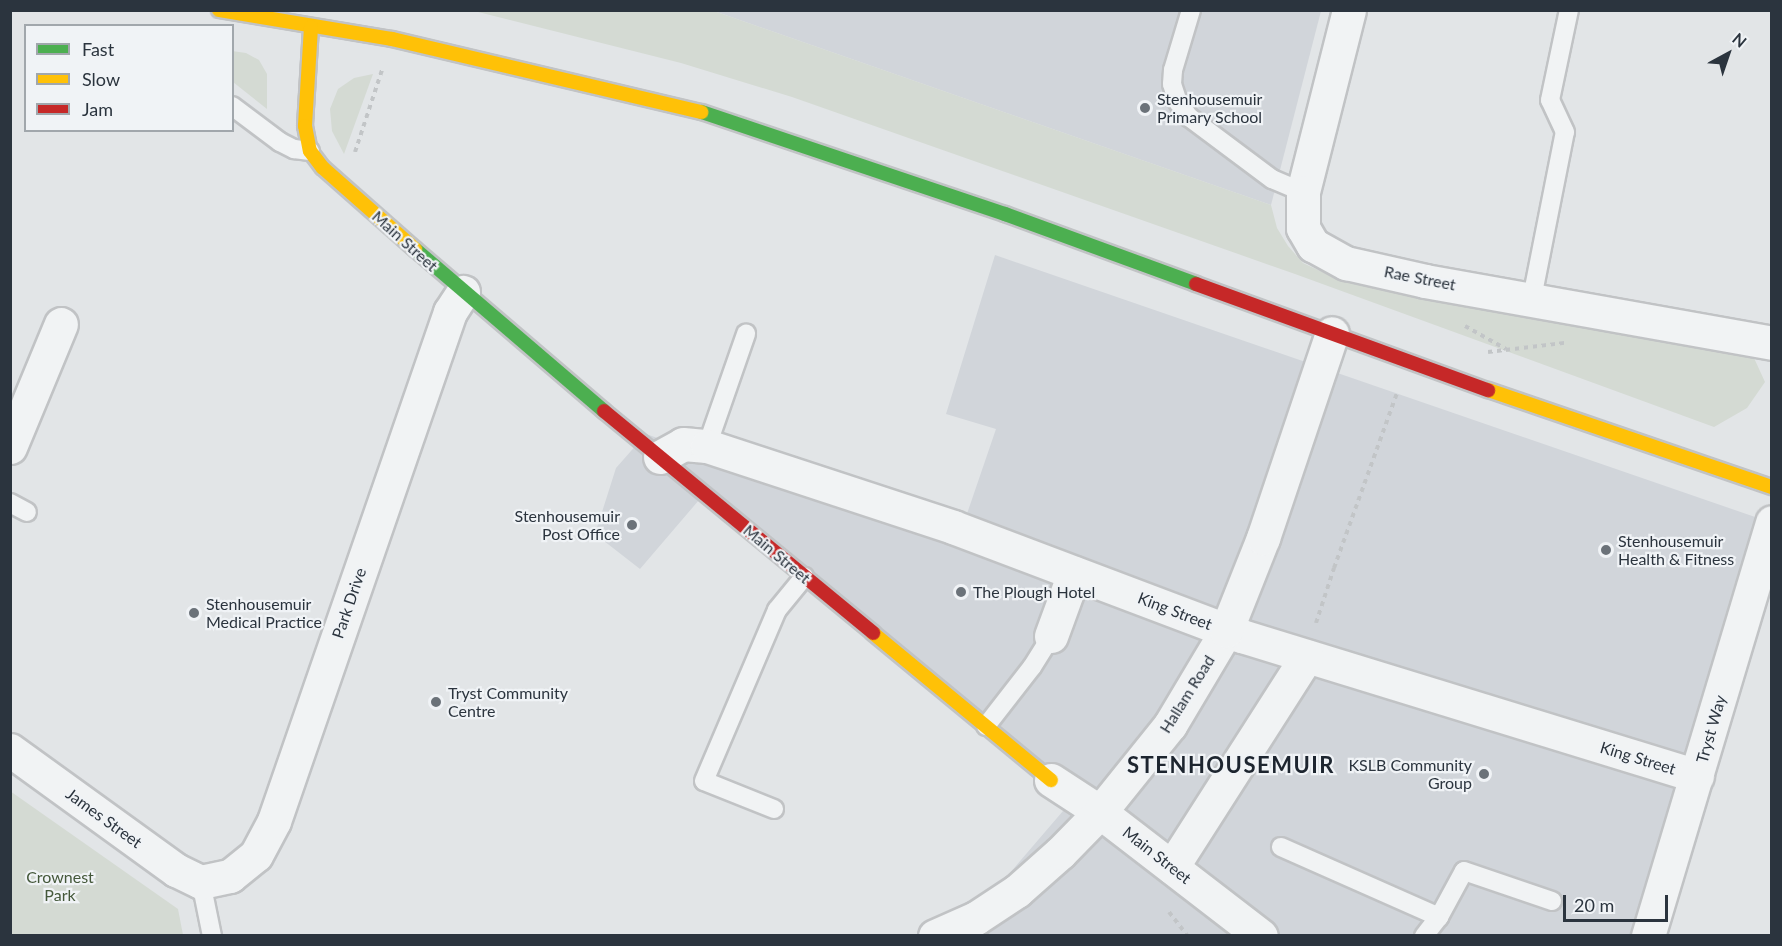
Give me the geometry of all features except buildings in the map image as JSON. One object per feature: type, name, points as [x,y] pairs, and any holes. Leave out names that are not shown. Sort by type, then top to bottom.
[{"type":"main road","points":[[219,10],[392,39],[706,113],[993,210],[1408,362],[1769,486],[1772,466]]},
{"type":"main road","points":[[310,151],[305,126],[311,27]]},
{"type":"main road","name":"Main Street","points":[[310,151],[323,168],[463,292],[1051,780]]},
{"type":"street","name":"Rae Street","points":[[1349,10],[1303,192],[1303,228],[1313,245],[1337,259],[1425,281],[1532,298],[1772,343]]},
{"type":"street","name":"Park Drive","points":[[201,882],[230,876],[256,855],[274,821],[450,312],[463,292]]},
{"type":"street","points":[[10,447],[61,324]]},
{"type":"street","name":"Hallam Road","points":[[935,936],[976,918],[1017,891],[1060,853],[1100,812],[1170,725],[1226,631],[1263,538],[1332,333]]},
{"type":"street","name":"King Street","points":[[660,457],[683,444],[707,446],[953,527],[1226,631],[1697,776]]},
{"type":"street","name":"Tryst Way","points":[[1648,936],[1772,522]]},
{"type":"street","points":[[1051,636],[1074,573]]},
{"type":"street","points":[[1172,867],[1306,656]]},
{"type":"street","name":"James Street","points":[[10,750],[176,870],[201,882]]},
{"type":"street","name":"Main Street","points":[[1051,780],[1100,812],[1261,936]]},
{"type":"lane","points":[[1191,10],[1173,70],[1172,84],[1178,102],[1189,117],[1272,179],[1303,192]]},
{"type":"lane","points":[[1532,298],[1565,132],[1550,100],[1569,10]]},
{"type":"lane","points":[[234,108],[280,142],[294,149],[310,151]]},
{"type":"lane","points":[[707,446],[746,334]]},
{"type":"lane","points":[[10,503],[27,512]]},
{"type":"lane","points":[[774,809],[704,781],[777,610],[804,577]]},
{"type":"lane","points":[[986,726],[1032,668],[1051,636]]},
{"type":"lane","points":[[1281,847],[1439,917]]},
{"type":"lane","points":[[1424,936],[1439,917],[1464,871],[1552,901]]},
{"type":"lane","points":[[201,882],[212,936]]},
{"type":"path","points":[[344,186],[392,39]]},
{"type":"path","points":[[1485,352],[1574,342]]},
{"type":"path","points":[[1306,656],[1334,568],[1408,362]]},
{"type":"shaded area","name":"Stenhousemuir Primary School","points":[[714,11],[1321,11],[1271,205]]},
{"type":"shaded area","points":[[995,255],[1758,518],[1643,910],[1667,936],[927,935],[991,895],[1075,797],[705,493],[640,569],[595,534],[616,468],[646,434],[957,543],[996,429],[946,414]]},
{"type":"green space","points":[[474,11],[714,11],[1271,205],[1277,228],[1288,246],[1303,263],[1333,277],[1445,303],[1452,297],[1754,358],[1765,382],[1747,408],[1714,427],[1295,274],[792,97],[681,63]]},
{"type":"green space","points":[[234,51],[246,53],[259,60],[267,74],[267,109],[234,83]]},
{"type":"green space","points":[[373,74],[344,154],[332,131],[330,109],[338,89],[354,78]]},
{"type":"green space","name":"Crownest Park","points":[[10,791],[178,909],[183,935],[11,935]]},
{"type":"traffic: fast","points":[[702,112],[1005,214],[1196,284]]},
{"type":"traffic: fast","points":[[415,249],[604,411]]},
{"type":"traffic: slow","points":[[219,10],[392,39],[702,112]]},
{"type":"traffic: slow","points":[[311,27],[305,126],[310,151],[323,168],[415,249]]},
{"type":"traffic: slow","points":[[1488,390],[1772,487]]},
{"type":"traffic: slow","points":[[873,633],[1051,780]]},
{"type":"traffic: jam","points":[[1196,284],[1488,390]]},
{"type":"traffic: jam","points":[[604,411],[873,633]]},
{"type":"place","name":"Stenhousemuir Primary School","points":[[1145,108]]},
{"type":"place","name":"Stenhousemuir Post Office","points":[[632,525]]},
{"type":"place","name":"Stenhousemuir Health & Fitness","points":[[1606,550]]},
{"type":"place","name":"The Plough Hotel","points":[[961,592]]},
{"type":"place","name":"Stenhousemuir Medical Practice","points":[[194,613]]},
{"type":"place","name":"Tryst Community Centre","points":[[436,702]]},
{"type":"place","name":"KSLB Community Group","points":[[1484,774]]},
{"type":"district","name":"STENHOUSEMUIR","points":[[1231,765]]}]
